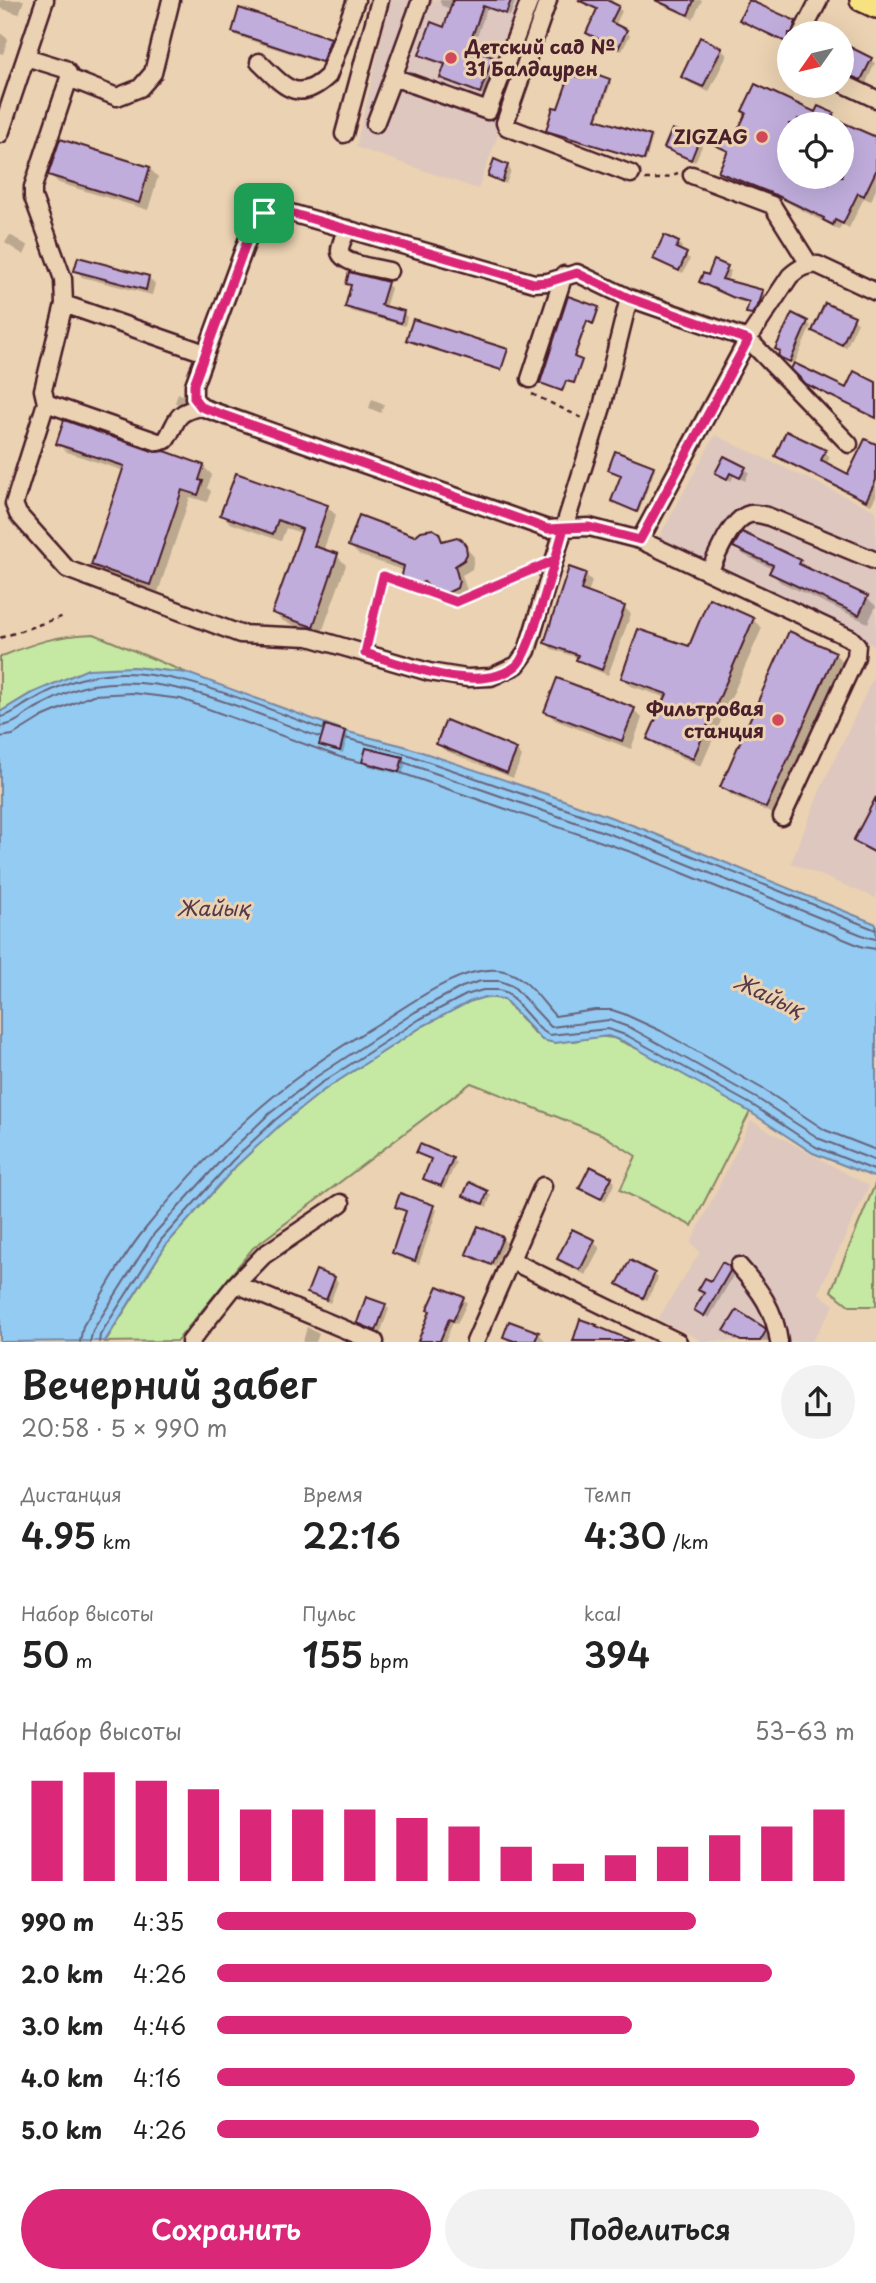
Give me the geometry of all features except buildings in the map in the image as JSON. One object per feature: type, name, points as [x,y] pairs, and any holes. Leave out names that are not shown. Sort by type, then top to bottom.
[{"type":"main road","points":[[861,0],[876,7]]},
{"type":"street","points":[[0,134],[4,108],[26,57],[45,0]]},
{"type":"street","points":[[69,78],[117,97],[140,88],[153,74],[171,0]]},
{"type":"street","points":[[259,62],[285,86],[298,92],[311,89],[328,76],[356,0]]},
{"type":"street","points":[[344,134],[380,0]]},
{"type":"street","points":[[375,124],[421,0]]},
{"type":"street","points":[[488,111],[530,0]]},
{"type":"street","points":[[548,0],[505,123],[507,127],[631,174]]},
{"type":"street","points":[[808,21],[819,0]]},
{"type":"street","points":[[346,28],[370,35]]},
{"type":"street","points":[[26,57],[65,69],[69,78],[33,187],[33,197],[63,279],[64,304],[43,390],[46,403],[14,504],[18,514],[67,569],[240,634],[309,637],[429,672],[467,678],[491,677],[517,665],[527,651],[555,560],[596,425],[629,298]]},
{"type":"street","points":[[393,78],[506,117]]},
{"type":"street","points":[[854,89],[876,99]]},
{"type":"street","points":[[692,175],[772,205],[809,264]]},
{"type":"street","points":[[201,407],[194,398],[194,384],[254,222],[264,213],[277,209],[534,283],[548,282],[577,273],[629,298],[748,340],[849,444]]},
{"type":"street","points":[[348,229],[340,250],[342,256],[347,261],[388,271]]},
{"type":"street","points":[[640,540],[748,340],[789,276],[809,264],[818,265],[876,292]]},
{"type":"street","points":[[530,379],[564,275]]},
{"type":"street","points":[[64,304],[205,353]]},
{"type":"street","points":[[46,403],[158,442],[166,440],[175,418],[188,410],[201,407],[548,529],[589,527],[640,540],[850,638],[857,645],[856,657],[782,817]]},
{"type":"street","points":[[709,572],[733,527],[740,519],[751,514],[767,516],[876,561]]},
{"type":"street","points":[[475,1342],[543,1186]]},
{"type":"street","points":[[190,1342],[236,1284],[264,1255],[341,1203]]},
{"type":"street","points":[[510,1260],[678,1342]]},
{"type":"street","points":[[739,1266],[764,1295],[776,1322],[779,1342]]},
{"type":"street","points":[[236,1284],[375,1342]]},
{"type":"path","points":[[631,174],[648,180],[662,179],[677,172],[692,175]]},
{"type":"path","points":[[530,379],[528,392],[596,425]]},
{"type":"path","points":[[365,653],[383,576],[456,602],[555,560]]},
{"type":"path","points":[[0,638],[64,616]]},
{"type":"shaded area","name":"Детский сад № 31 Балдаурен","points":[[390,0],[547,0],[478,189],[356,147]]},
{"type":"shaded area","points":[[715,435],[876,511],[876,646],[656,543]]},
{"type":"shaded area","points":[[876,672],[876,898],[791,863],[822,786]]},
{"type":"shaded area","points":[[751,1121],[869,1186],[818,1293],[834,1305],[812,1341],[703,1341],[658,1319],[700,1252],[691,1243]]},
{"type":"green space","points":[[94,634],[187,673],[133,667],[30,694],[0,712],[0,657],[46,641]]},
{"type":"green space","points":[[485,997],[504,999],[535,1034],[574,1041],[596,1036],[614,1038],[649,1054],[750,1112],[692,1226],[620,1190],[636,1156],[603,1135],[471,1083],[253,1248],[177,1341],[105,1342],[166,1245],[236,1166],[279,1125],[324,1090],[423,1026],[469,1001]]},
{"type":"green space","points":[[876,1182],[876,1306],[850,1306],[831,1291]]},
{"type":"water","name":"Жайық","points":[[133,667],[187,673],[348,732],[404,746],[558,798],[643,829],[876,924],[876,1178],[813,1153],[750,1112],[625,1042],[608,1036],[555,1043],[542,1040],[504,999],[485,997],[469,1002],[423,1026],[324,1090],[279,1126],[236,1166],[166,1245],[105,1341],[0,1342],[0,712],[30,694],[88,669]]},
{"type":"place","name":"Детский сад № 31 Балдаурен","points":[[451,58]]},
{"type":"place","name":"ZIGZAG","points":[[762,137]]},
{"type":"place","name":"Фильтровая станция","points":[[778,720]]},
{"type":"route","points":[[264,213],[254,222],[194,384],[194,398],[201,407],[288,438],[548,529],[564,528],[555,560],[527,651],[517,665],[491,677],[467,678],[429,672],[365,653],[383,576],[456,602],[555,560],[564,528],[589,527],[640,540],[748,340],[629,298],[577,273],[548,282],[534,283],[277,209],[264,213]]}]
